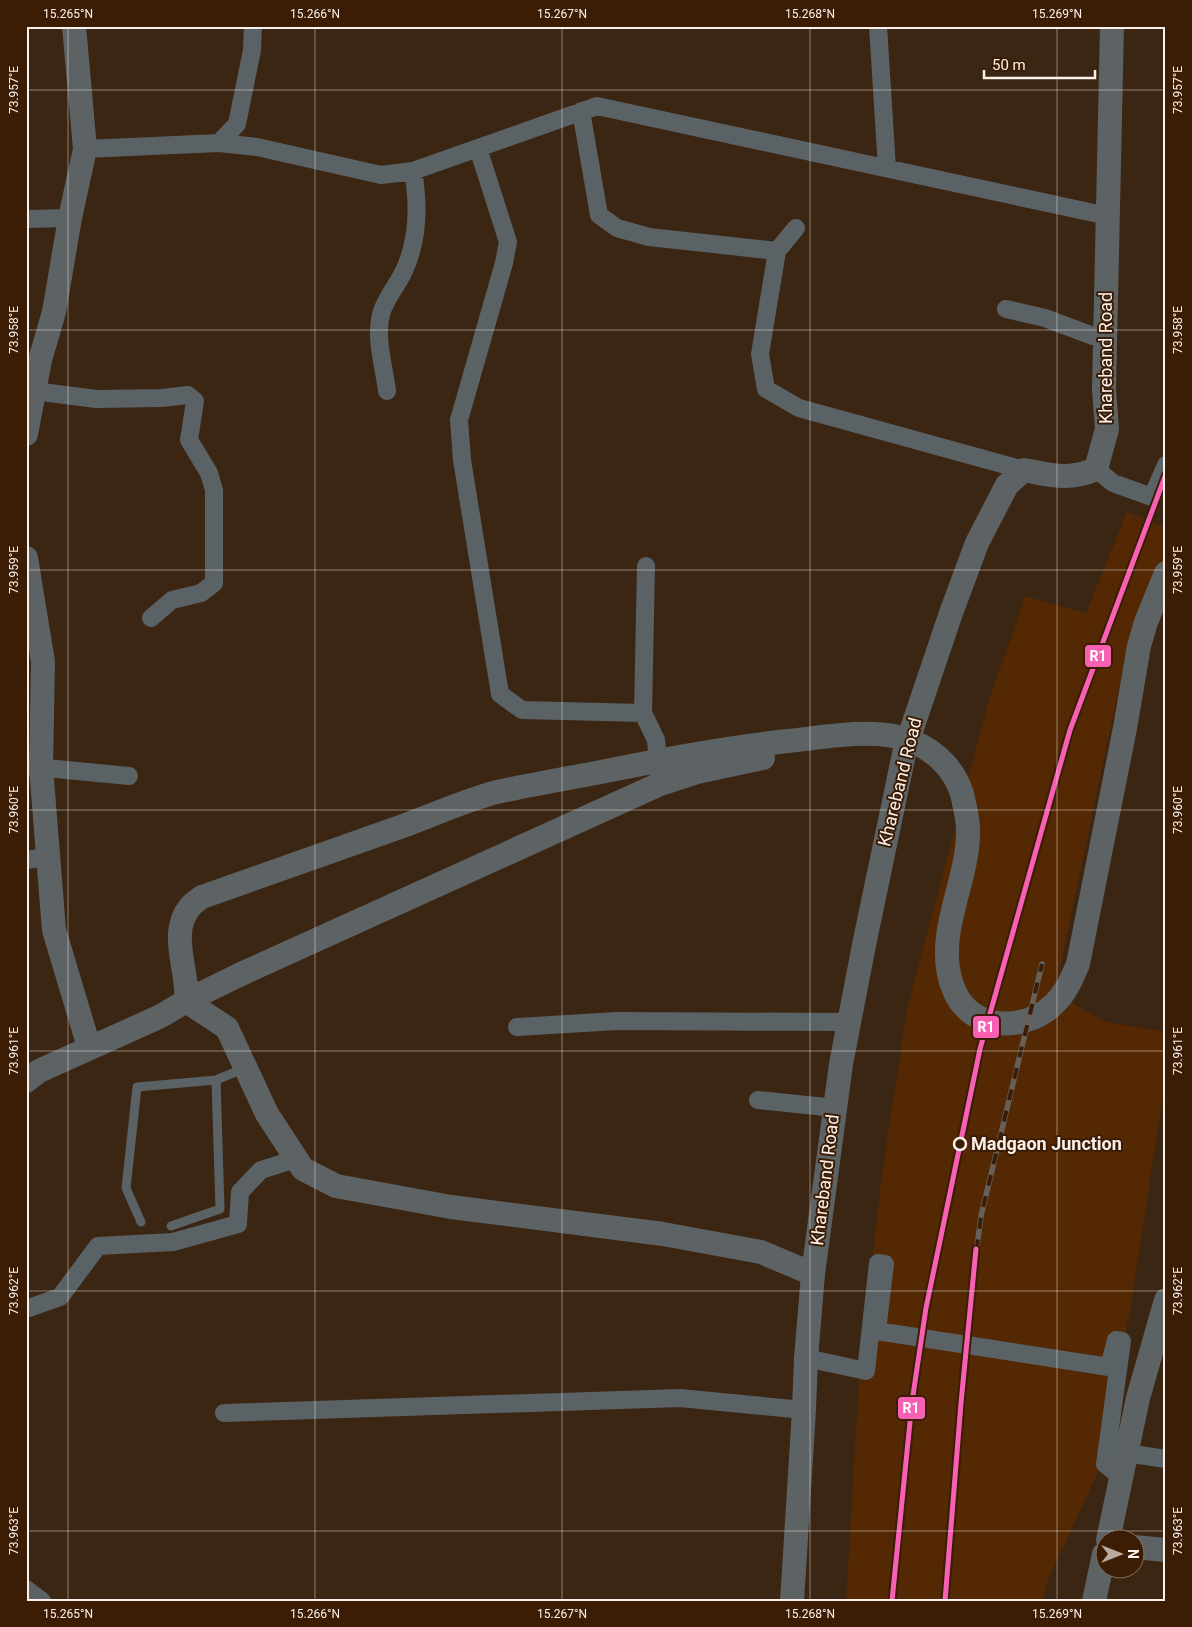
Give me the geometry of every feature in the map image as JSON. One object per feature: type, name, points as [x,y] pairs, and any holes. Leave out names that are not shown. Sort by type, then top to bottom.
[{"type":"main road","points":[[26,434],[34,391],[33,360],[54,312],[70,218],[85,149],[74,26]]},
{"type":"main road","name":"Khareband Road","points":[[1096,469],[1107,429],[1104,389],[1112,26]]},
{"type":"main road","points":[[1024,470],[1062,477],[1083,474],[1096,469]]},
{"type":"main road","name":"Khareband Road","points":[[792,1601],[806,1358],[813,1274],[835,1108],[849,1022],[905,749],[977,543],[1007,486],[1024,470]]},
{"type":"main road","points":[[26,558],[43,662],[34,766],[37,858],[54,930],[89,1047]]},
{"type":"main road","points":[[186,1001],[188,988],[180,936],[182,920],[190,906],[202,897],[495,793],[688,755],[750,745],[873,734],[894,736],[913,741],[932,750],[949,768],[960,786],[968,833],[966,853],[948,936],[947,957],[949,974],[956,994],[963,1005],[974,1015],[993,1023],[1023,1022],[1038,1016],[1054,1004],[1066,989],[1078,964],[1125,728],[1139,646],[1146,622],[1166,573]]},
{"type":"main road","points":[[31,1075],[89,1047],[161,1016],[186,1001],[239,975],[660,784],[697,772],[786,753],[868,746],[905,749]]},
{"type":"main road","points":[[186,1001],[227,1028],[267,1114],[302,1169],[336,1186],[451,1207],[663,1234],[761,1252],[813,1274]]},
{"type":"main road","points":[[1110,1530],[1138,1398],[1165,1305]]},
{"type":"main road","points":[[1144,1548],[1166,1550]]},
{"type":"main road","points":[[1094,1601],[1098,1580]]},
{"type":"street","points":[[219,143],[237,124],[252,50],[254,26]]},
{"type":"street","points":[[878,26],[887,168]]},
{"type":"street","points":[[85,149],[219,143],[257,147],[381,175],[413,171],[596,106],[1108,216]]},
{"type":"street","points":[[581,111],[599,215],[611,224],[617,228],[649,237],[777,251]]},
{"type":"street","points":[[478,148],[508,242],[504,264],[458,420],[462,460],[500,694],[522,710],[643,713]]},
{"type":"street","points":[[387,391],[380,350],[379,329],[381,314],[407,264],[412,247],[417,208],[413,171]]},
{"type":"street","points":[[26,219],[70,218]]},
{"type":"street","points":[[796,228],[777,251],[760,354],[766,389],[799,408],[1024,470]]},
{"type":"street","points":[[1006,309],[1045,318],[1093,336],[1105,336]]},
{"type":"street","points":[[34,391],[96,399],[162,398],[188,395],[195,401],[189,440],[209,474],[214,490],[214,583],[201,593],[172,600],[151,618]]},
{"type":"street","points":[[1096,469],[1113,483],[1152,497],[1166,465]]},
{"type":"street","points":[[646,566],[643,713],[656,740],[660,784]]},
{"type":"street","points":[[34,766],[130,776]]},
{"type":"street","points":[[517,1026],[617,1021],[849,1022]]},
{"type":"street","points":[[758,1100],[835,1108]]},
{"type":"street","points":[[26,1309],[60,1296],[98,1246],[173,1242],[238,1224],[240,1192],[262,1170],[296,1159]]},
{"type":"street","points":[[806,1358],[866,1372],[878,1263],[885,1264],[877,1331],[1109,1367],[1116,1340],[1122,1341],[1105,1464],[1121,1477]]},
{"type":"street","points":[[224,1413],[680,1398],[804,1410]]},
{"type":"street","points":[[1126,1453],[1166,1459]]},
{"type":"street","points":[[26,1589],[42,1601]]},
{"type":"lane","points":[[141,1222],[126,1188],[137,1086],[216,1080],[245,1068]]},
{"type":"lane","points":[[171,1226],[220,1209],[216,1080]]},
{"type":"shaded area","name":"Madgaon Junction","points":[[1127,512],[1166,527],[1166,559],[1128,646],[1057,982],[1075,1005],[1107,1022],[1166,1032],[1166,1075],[1131,1305],[1099,1470],[1048,1580],[1043,1601],[846,1601],[859,1377],[882,1173],[907,1009],[987,707],[1025,596],[1086,613]]},
{"type":"railway","points":[[945,1601],[969,1309],[981,1216],[1042,964]]},
{"type":"transit line","name":"R1","points":[[892,1601],[912,1402],[926,1308],[980,1049],[1070,730],[1166,474]]},
{"type":"transit line","name":"R1","points":[[945,1601],[976,1249]]},
{"type":"place","name":"Madgaon Junction","points":[[960,1144]]}]
